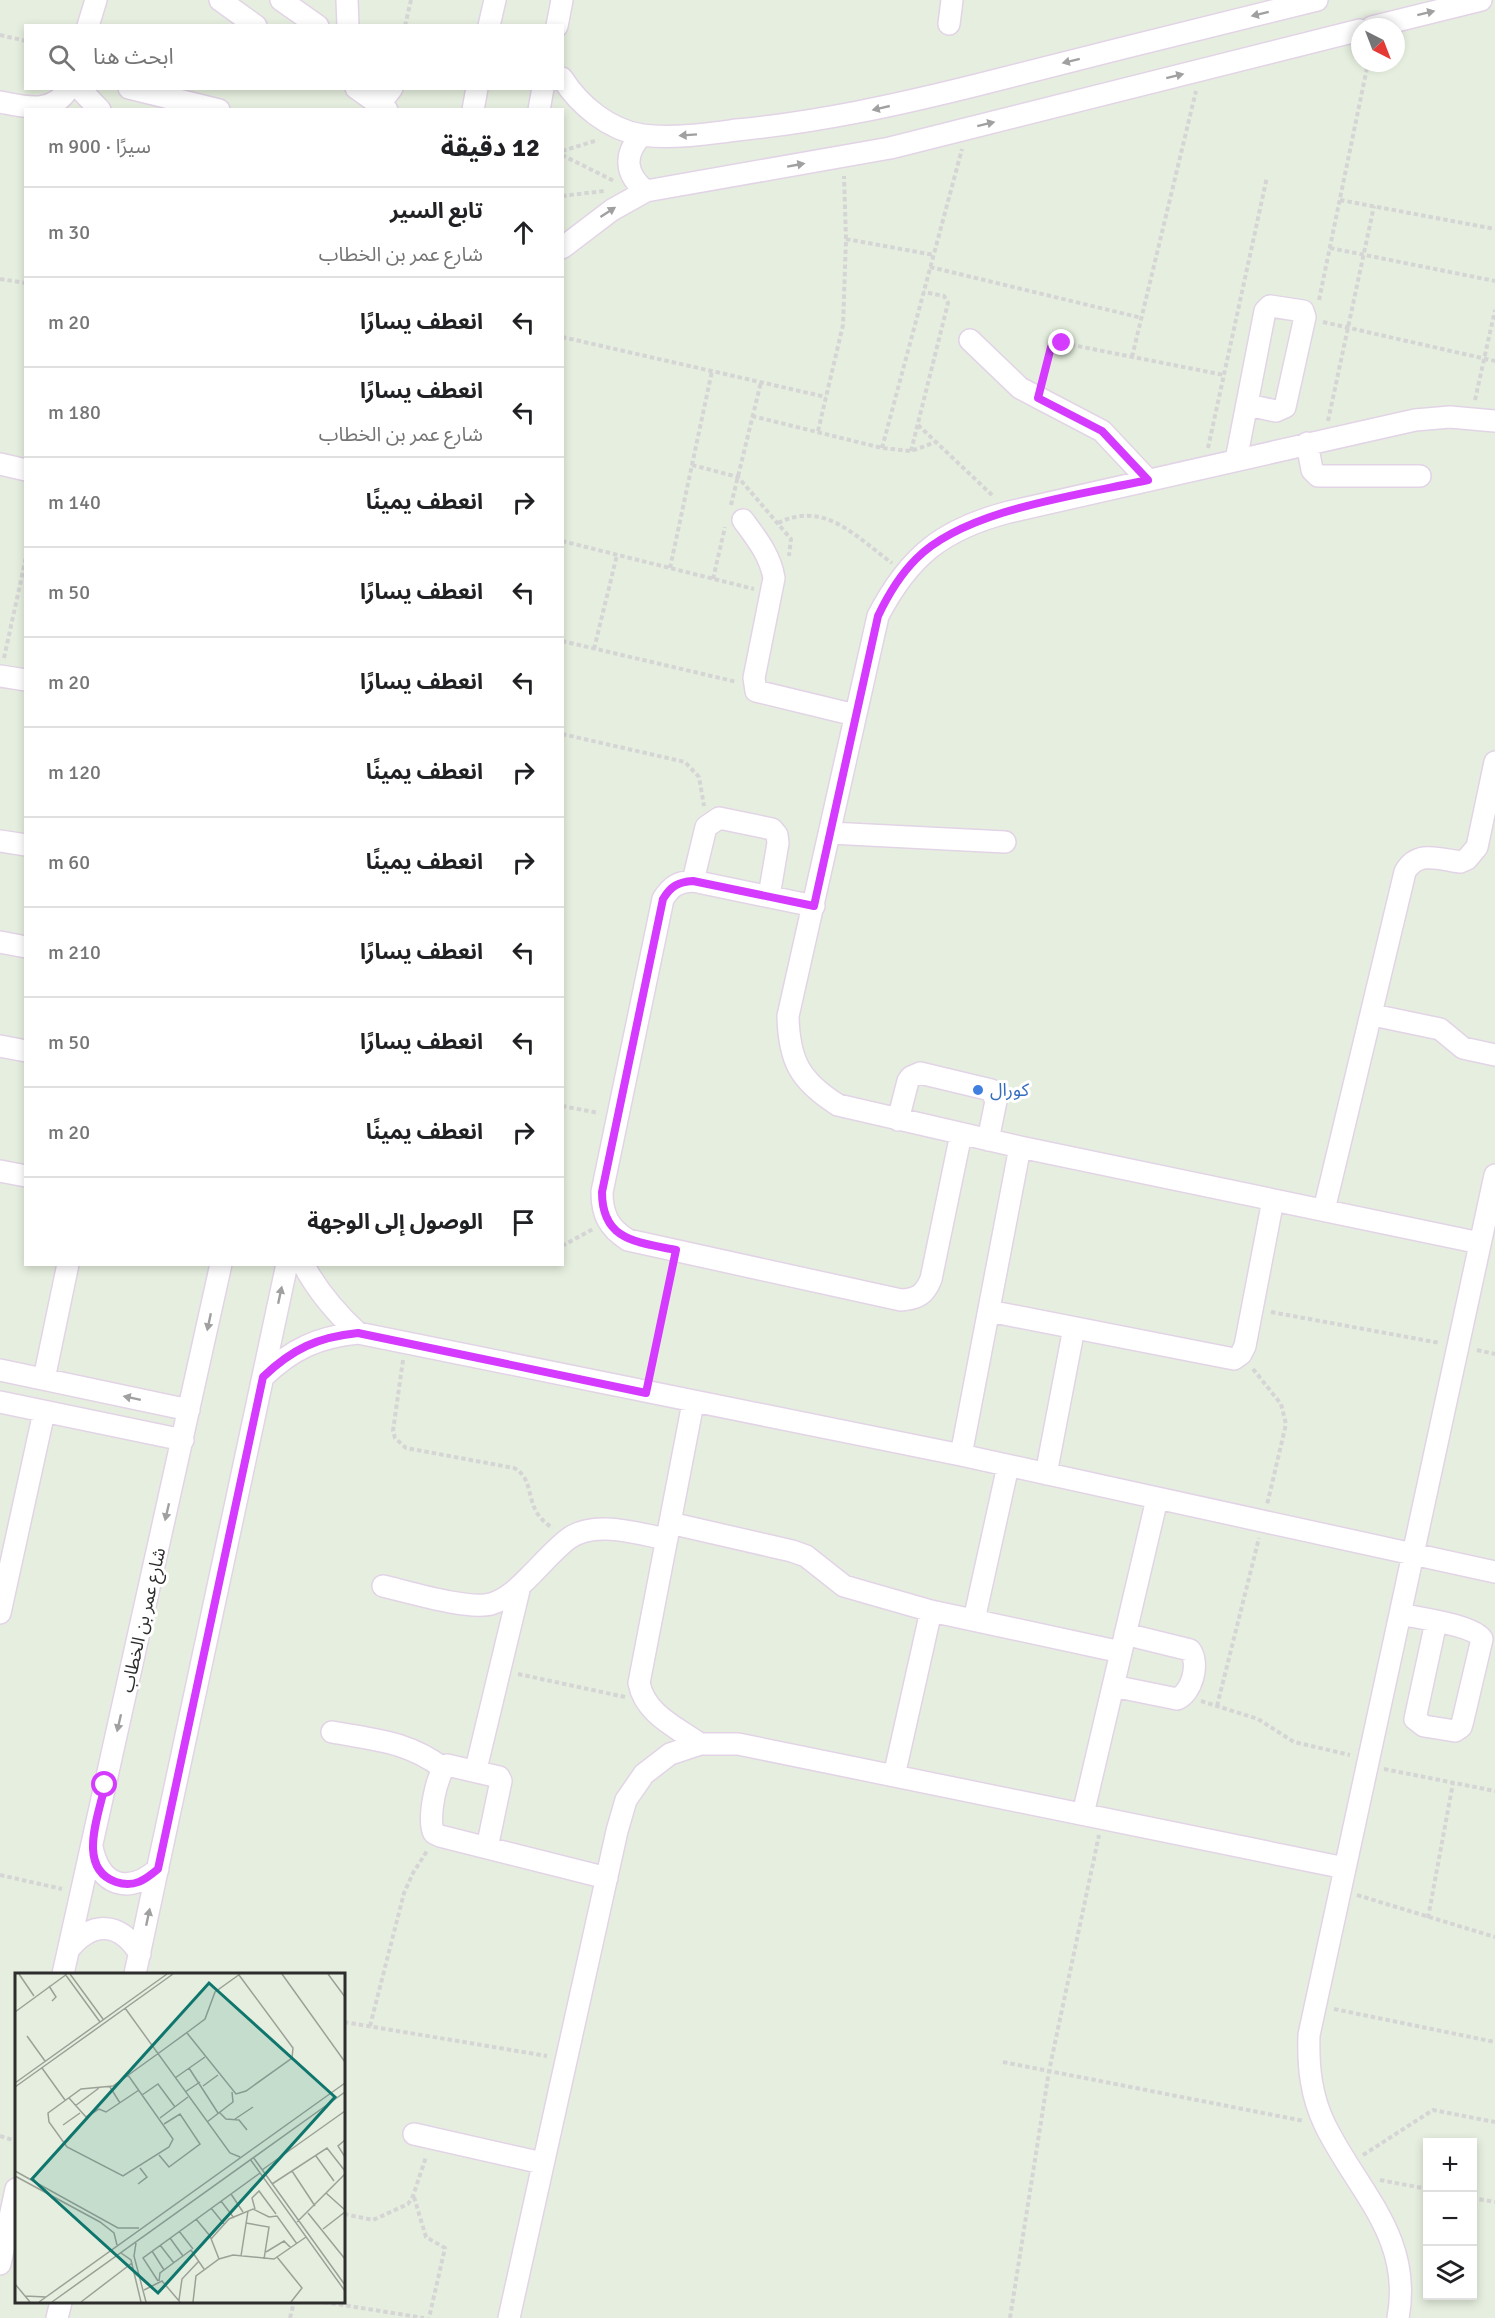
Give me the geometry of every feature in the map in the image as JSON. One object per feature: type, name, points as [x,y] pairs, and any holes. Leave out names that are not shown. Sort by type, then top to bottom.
[{"type":"street","points":[[89,24],[96,0]]},
{"type":"street","points":[[220,0],[253,24]]},
{"type":"street","points":[[281,0],[297,0]]},
{"type":"street","points":[[281,0],[315,24]]},
{"type":"street","points":[[346,0],[348,24]]},
{"type":"street","points":[[489,24],[495,0]]},
{"type":"street","points":[[557,24],[562,0]]},
{"type":"street","points":[[949,24],[952,0]]},
{"type":"street","points":[[564,81],[580,101],[595,113],[635,133],[681,135],[755,129],[801,124],[879,109],[1317,0]]},
{"type":"street","points":[[1405,19],[1481,0]]},
{"type":"street","points":[[564,246],[612,210],[644,193],[843,157],[1351,32]]},
{"type":"street","points":[[0,102],[41,108],[54,104],[67,90]]},
{"type":"street","points":[[81,90],[98,108]]},
{"type":"street","points":[[137,90],[211,108]]},
{"type":"street","points":[[361,90],[386,101]]},
{"type":"street","points":[[472,108],[477,90]]},
{"type":"street","points":[[539,108],[543,90]]},
{"type":"street","points":[[635,133],[628,158],[629,171],[635,183],[644,193]]},
{"type":"street","points":[[1236,460],[1267,308],[1270,306],[1300,310],[1310,319],[1285,407],[1276,411],[1248,405]]},
{"type":"street","points":[[970,340],[1011,381],[1038,398],[1102,431],[1148,480]]},
{"type":"street","points":[[1480,1243],[1020,1147],[838,1106],[815,1091],[798,1069],[789,1044],[788,1016],[878,616],[894,585],[916,558],[944,536],[975,521],[1009,512],[1415,420],[1471,418],[1495,421]]},
{"type":"street","points":[[1316,441],[1312,470],[1318,477],[1420,476]]},
{"type":"street","points":[[0,464],[24,470]]},
{"type":"street","points":[[733,518],[771,563],[774,578],[753,686],[756,691],[855,715]]},
{"type":"street","points":[[0,676],[24,680]]},
{"type":"street","points":[[1324,1210],[1373,1015],[1405,872],[1409,864],[1424,856],[1460,862],[1473,854],[1477,848],[1495,762]]},
{"type":"street","points":[[693,881],[706,827],[719,818],[772,829],[777,835],[778,843],[769,897]]},
{"type":"street","points":[[830,833],[1005,842]]},
{"type":"street","points":[[0,841],[24,845]]},
{"type":"street","points":[[814,906],[693,881],[681,882],[670,888],[663,899],[602,1192],[602,1207],[607,1221],[616,1232],[628,1240],[901,1300],[915,1299],[926,1292],[931,1279],[961,1134]]},
{"type":"street","points":[[0,942],[24,947]]},
{"type":"street","points":[[1373,1015],[1440,1029],[1463,1048],[1495,1055]]},
{"type":"street","points":[[0,1046],[24,1052]]},
{"type":"street","points":[[898,1120],[908,1081],[920,1073],[991,1090],[996,1101],[988,1140]]},
{"type":"street","points":[[961,1455],[1020,1147]]},
{"type":"street","points":[[0,1171],[24,1176]]},
{"type":"street","points":[[1398,2318],[1401,2300],[1401,2271],[1394,2244],[1325,2125],[1314,2096],[1308,2066],[1309,2035],[1495,1175]]},
{"type":"street","points":[[989,1311],[1224,1359],[1234,1359],[1242,1354],[1273,1200]]},
{"type":"street","points":[[44,1379],[68,1266]]},
{"type":"street","name":"شارع عمر بن الخطاب","points":[[63,1973],[83,1894],[221,1266]]},
{"type":"street","points":[[135,1973],[287,1266]]},
{"type":"street","points":[[304,1266],[317,1290],[336,1313],[358,1333]]},
{"type":"street","points":[[1046,1474],[1074,1328]]},
{"type":"street","points":[[263,1377],[282,1358],[306,1344],[331,1336],[358,1333],[693,1403],[961,1455],[1495,1572]]},
{"type":"street","points":[[0,1370],[189,1410]]},
{"type":"street","points":[[0,1402],[183,1440]]},
{"type":"street","points":[[693,1403],[639,1683],[645,1702],[660,1717],[700,1744]]},
{"type":"street","points":[[0,1613],[44,1412]]},
{"type":"street","points":[[974,1620],[1008,1466]]},
{"type":"street","points":[[1093,1816],[1113,1686],[1157,1499]]},
{"type":"street","points":[[382,1586],[474,1606],[491,1604],[507,1597],[520,1586],[569,1538],[601,1529],[669,1531],[792,1551],[806,1556],[844,1586],[931,1611],[974,1620],[1123,1643],[1190,1650],[1196,1662],[1188,1691],[1183,1696],[1170,1698],[1113,1686]]},
{"type":"street","points":[[476,1770],[520,1586]]},
{"type":"street","points":[[894,1776],[931,1611]]},
{"type":"street","points":[[1400,1614],[1436,1622],[1475,1631],[1482,1639],[1461,1727],[1455,1731],[1424,1726],[1415,1719],[1436,1622]]},
{"type":"street","points":[[332,1732],[405,1746],[422,1753],[443,1768]]},
{"type":"street","points":[[509,2318],[542,2163],[626,1800],[644,1774],[670,1754],[700,1744],[738,1744],[1345,1868]]},
{"type":"street","points":[[443,1768],[453,1764],[496,1774],[501,1781],[487,1848]]},
{"type":"street","points":[[443,1768],[430,1820],[430,1827],[440,1836],[607,1878]]},
{"type":"street","points":[[92,1846],[96,1865],[108,1879],[126,1885],[144,1881],[158,1869]]},
{"type":"street","points":[[69,1950],[80,1936],[96,1928],[115,1929],[130,1939],[140,1954]]},
{"type":"street","points":[[423,2136],[542,2163]]},
{"type":"street","points":[[0,2264],[15,2194]]},
{"type":"street","points":[[57,2318],[61,2303]]},
{"type":"path","points":[[405,24],[411,0]]},
{"type":"path","points":[[0,35],[24,41]]},
{"type":"path","points":[[1132,357],[1201,70]]},
{"type":"path","points":[[1366,72],[1330,248],[1310,319],[1495,361]]},
{"type":"path","points":[[882,448],[968,128]]},
{"type":"path","points":[[564,152],[635,133]]},
{"type":"path","points":[[564,154],[644,193]]},
{"type":"path","points":[[818,431],[843,325],[846,239],[843,157]]},
{"type":"path","points":[[1204,467],[1267,177]]},
{"type":"path","points":[[564,196],[606,191]]},
{"type":"path","points":[[1340,200],[1495,229]]},
{"type":"path","points":[[1316,441],[1348,327],[1374,206]]},
{"type":"path","points":[[846,239],[934,255]]},
{"type":"path","points":[[1330,248],[1495,281]]},
{"type":"path","points":[[930,267],[1142,318]]},
{"type":"path","points":[[0,279],[24,284]]},
{"type":"path","points":[[910,451],[948,303],[944,296],[924,292]]},
{"type":"path","points":[[1471,418],[1495,310]]},
{"type":"path","points":[[564,337],[826,397]]},
{"type":"path","points":[[1038,398],[1049,352],[1056,343],[1224,375]]},
{"type":"path","points":[[670,568],[712,371]]},
{"type":"path","points":[[713,579],[733,518],[752,416],[761,382]]},
{"type":"path","points":[[752,416],[882,448],[910,451],[936,442]]},
{"type":"path","points":[[917,424],[1009,512]]},
{"type":"path","points":[[778,524],[805,514],[832,520],[905,572]]},
{"type":"path","points":[[564,542],[770,593]]},
{"type":"path","points":[[594,649],[617,555]]},
{"type":"path","points":[[0,676],[24,566]]},
{"type":"path","points":[[564,642],[753,686]]},
{"type":"path","points":[[564,734],[685,762],[694,768],[699,777],[706,827]]},
{"type":"path","points":[[564,1106],[618,1117]]},
{"type":"path","points":[[564,1245],[607,1221]]},
{"type":"path","points":[[646,1393],[676,1250]]},
{"type":"path","points":[[1252,1308],[1458,1347]]},
{"type":"path","points":[[406,1342],[393,1431],[400,1444],[406,1448],[514,1468],[523,1473],[528,1482],[531,1504],[540,1520],[569,1538]]},
{"type":"path","points":[[1217,1706],[1286,1424],[1285,1413],[1275,1396],[1242,1354]]},
{"type":"path","points":[[500,1670],[645,1702]]},
{"type":"path","points":[[1183,1696],[1267,1723],[1294,1742],[1453,1783],[1495,1791]]},
{"type":"path","points":[[1428,1918],[1453,1783]]},
{"type":"path","points":[[1010,2318],[1049,2071],[1093,1816]]},
{"type":"path","points":[[370,2026],[404,1893],[413,1873],[440,1836]]},
{"type":"path","points":[[0,1875],[83,1894]]},
{"type":"path","points":[[1339,1889],[1495,1937]]},
{"type":"path","points":[[1316,2005],[1495,2042]]},
{"type":"path","points":[[345,2022],[566,2060]]},
{"type":"path","points":[[1003,2062],[1325,2125]]},
{"type":"path","points":[[1352,2169],[1433,2110],[1495,2122]]},
{"type":"path","points":[[0,2136],[15,2141]]},
{"type":"path","points":[[345,2214],[373,2220],[408,2204],[413,2196],[423,2136]]},
{"type":"path","points":[[1352,2169],[1423,2188]]},
{"type":"path","points":[[413,2196],[426,2237],[445,2248],[429,2318]]},
{"type":"path","points":[[1477,2199],[1495,2202]]},
{"type":"path","points":[[290,2318],[294,2303]]},
{"type":"path","points":[[334,2303],[394,2315],[424,2318]]},
{"type":"place","name":"كورال","points":[[978,1090]]},
{"type":"route","points":[[105,1785],[92,1846],[96,1865],[108,1879],[126,1885],[144,1881],[158,1869],[263,1377],[282,1358],[306,1344],[331,1336],[358,1333],[646,1393],[676,1250],[628,1240],[616,1232],[607,1221],[602,1207],[602,1192],[663,899],[670,888],[681,882],[693,881],[814,906],[878,616],[894,585],[916,558],[944,536],[975,521],[1148,480],[1102,431],[1038,398],[1051,347],[1056,343],[1062,343]]}]
